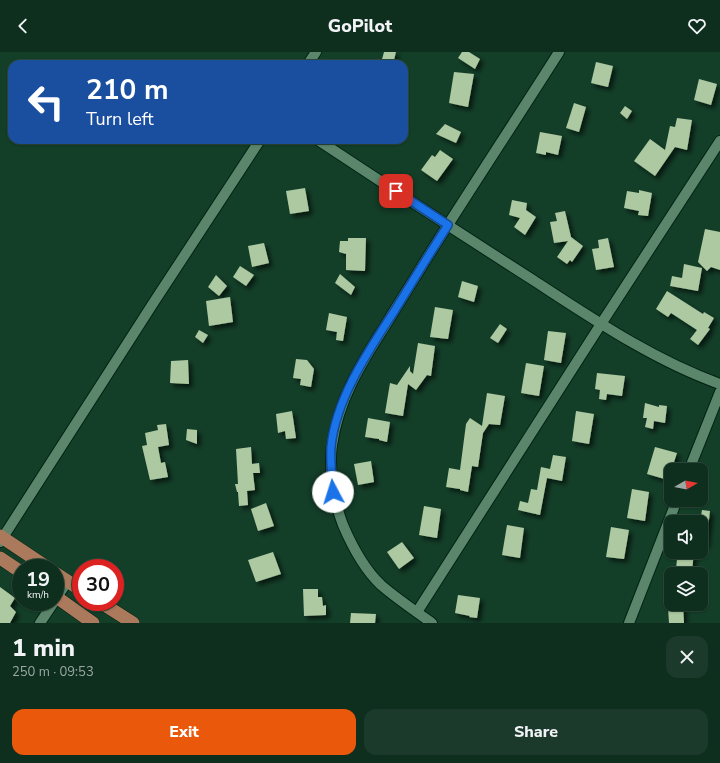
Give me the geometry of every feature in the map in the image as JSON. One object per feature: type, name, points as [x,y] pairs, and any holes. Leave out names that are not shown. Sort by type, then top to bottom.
[{"type":"main road","points":[[1,538],[34,559]]},
{"type":"main road","points":[[0,558],[12,566]]},
{"type":"main road","points":[[64,578],[72,584]]},
{"type":"main road","points":[[64,605],[93,623]]},
{"type":"main road","points":[[114,611],[133,623]]},
{"type":"street","points":[[432,623],[380,584],[368,570],[348,535],[333,492],[331,447],[336,422],[344,397],[361,364],[559,52]]},
{"type":"street","points":[[417,612],[720,141]]},
{"type":"street","points":[[1,538],[257,144]]},
{"type":"street","points":[[324,144],[601,324],[660,358],[682,369],[720,384]]},
{"type":"street","points":[[692,463],[720,392]]},
{"type":"street","points":[[629,623],[674,507]]},
{"type":"street","points":[[64,587],[68,581]]},
{"type":"street","points":[[40,623],[48,611]]},
{"type":"building","points":[[384,52],[396,52],[394,60],[382,60]]},
{"type":"building","points":[[462,52],[469,52],[480,59],[475,69],[458,58]]},
{"type":"building","points":[[596,62],[613,66],[608,87],[591,83]]},
{"type":"building","points":[[454,72],[474,74],[468,107],[449,103]]},
{"type":"building","points":[[699,79],[717,84],[711,105],[694,100]]},
{"type":"building","points":[[574,103],[586,107],[579,132],[566,128]]},
{"type":"building","points":[[625,106],[632,111],[627,119],[620,113]]},
{"type":"building","points":[[677,118],[692,120],[687,150],[675,147],[655,176],[634,161],[650,139],[665,150],[670,126],[675,127]]},
{"type":"building","points":[[445,124],[461,132],[456,143],[436,134]]},
{"type":"building","points":[[540,132],[562,136],[558,155],[546,152],[546,155],[536,153]]},
{"type":"building","points":[[440,150],[453,159],[437,181],[421,170],[432,155],[435,157]]},
{"type":"building","points":[[305,188],[309,211],[290,214],[286,191]]},
{"type":"building","points":[[639,190],[652,193],[648,216],[638,215],[639,211],[624,208],[627,191],[639,193]]},
{"type":"building","points":[[512,200],[527,203],[526,210],[536,217],[525,235],[514,227],[520,218],[509,215]]},
{"type":"building","points":[[565,211],[571,237],[583,246],[572,262],[570,260],[567,264],[557,257],[568,241],[554,243],[550,222],[557,221],[555,213]]},
{"type":"building","points":[[705,229],[720,232],[720,270],[711,267],[707,271],[698,262]]},
{"type":"building","points":[[348,238],[366,238],[365,271],[346,270],[346,254],[339,252],[340,241],[348,241]]},
{"type":"building","points":[[608,238],[614,267],[596,270],[592,249],[599,248],[598,240]]},
{"type":"building","points":[[264,243],[269,263],[252,267],[248,246]]},
{"type":"building","points":[[684,264],[702,268],[698,291],[670,286],[672,276],[682,278]]},
{"type":"building","points":[[240,266],[254,275],[246,286],[233,277]]},
{"type":"building","points":[[340,274],[355,287],[351,295],[335,283]]},
{"type":"building","points":[[216,275],[227,286],[219,296],[208,287]]},
{"type":"building","points":[[462,281],[478,286],[474,302],[458,297]]},
{"type":"building","points":[[667,291],[703,314],[704,312],[714,318],[708,328],[710,329],[698,345],[690,339],[697,330],[671,313],[668,317],[656,309]]},
{"type":"building","points":[[230,297],[233,322],[209,326],[206,301]]},
{"type":"building","points":[[435,307],[453,310],[448,339],[430,337]]},
{"type":"building","points":[[329,313],[347,317],[343,341],[336,340],[337,332],[326,330]]},
{"type":"building","points":[[500,324],[507,329],[498,343],[490,338]]},
{"type":"building","points":[[199,330],[208,335],[203,343],[195,337]]},
{"type":"building","points":[[548,331],[566,333],[561,363],[544,360]]},
{"type":"building","points":[[418,343],[435,346],[431,376],[427,375],[416,390],[408,384],[403,416],[385,413],[390,383],[397,385],[410,366],[410,371],[413,374]]},
{"type":"building","points":[[296,359],[307,360],[314,369],[311,387],[300,385],[301,379],[293,378]]},
{"type":"building","points":[[188,360],[189,384],[170,383],[171,361]]},
{"type":"building","points":[[526,363],[544,366],[539,396],[521,393]]},
{"type":"building","points":[[597,373],[625,376],[622,396],[607,394],[606,400],[599,399],[600,390],[595,389]]},
{"type":"building","points":[[487,393],[505,396],[500,425],[489,424],[483,433],[478,467],[472,466],[468,492],[446,487],[449,468],[460,470],[466,424],[470,418],[482,426]]},
{"type":"building","points":[[645,403],[659,407],[659,405],[667,406],[665,423],[654,421],[653,429],[645,427],[647,418],[643,418]]},
{"type":"building","points":[[292,411],[296,438],[286,439],[285,431],[278,433],[276,414]]},
{"type":"building","points":[[576,411],[594,414],[589,444],[572,441]]},
{"type":"building","points":[[368,418],[390,422],[387,442],[365,437]]},
{"type":"building","points":[[166,424],[169,445],[158,447],[161,463],[165,462],[168,477],[150,480],[142,446],[147,445],[145,433],[158,430],[157,425]]},
{"type":"building","points":[[187,429],[197,430],[197,444],[186,440]]},
{"type":"building","points":[[251,447],[252,464],[259,463],[260,473],[253,473],[255,490],[247,491],[248,505],[239,506],[238,492],[235,484],[238,484],[236,449]]},
{"type":"building","points":[[655,447],[677,453],[674,463],[664,463],[664,479],[647,474]]},
{"type":"building","points":[[553,455],[566,457],[562,481],[547,478],[540,515],[518,510],[520,501],[528,503],[531,489],[537,490],[541,467],[550,469]]},
{"type":"building","points":[[371,461],[374,482],[358,485],[354,464]]},
{"type":"building","points":[[632,489],[649,492],[645,521],[627,518]]},
{"type":"building","points":[[266,503],[274,526],[258,531],[251,509]]},
{"type":"building","points":[[424,506],[441,509],[437,538],[419,535]]},
{"type":"building","points":[[702,510],[710,511],[708,528],[708,515],[701,515]]},
{"type":"building","points":[[507,525],[524,528],[520,558],[502,555]]},
{"type":"building","points":[[611,527],[629,530],[624,559],[606,557]]},
{"type":"building","points":[[402,542],[414,558],[399,569],[387,552]]},
{"type":"building","points":[[273,552],[281,574],[256,582],[248,560]]},
{"type":"building","points":[[677,559],[693,559],[692,567],[676,567]]},
{"type":"building","points":[[0,587],[12,596],[12,603],[10,606],[12,611],[16,612],[10,623],[0,623]]},
{"type":"building","points":[[303,589],[318,589],[318,597],[322,597],[323,606],[326,605],[326,615],[304,616]]},
{"type":"building","points":[[458,595],[480,598],[477,618],[455,613]]},
{"type":"building","points":[[668,611],[683,611],[684,623],[669,623]]},
{"type":"building","points":[[351,613],[376,614],[375,623],[350,623]]},
{"type":"route","points":[[333,492],[331,447],[336,422],[344,397],[361,364],[448,225],[396,191]]}]
